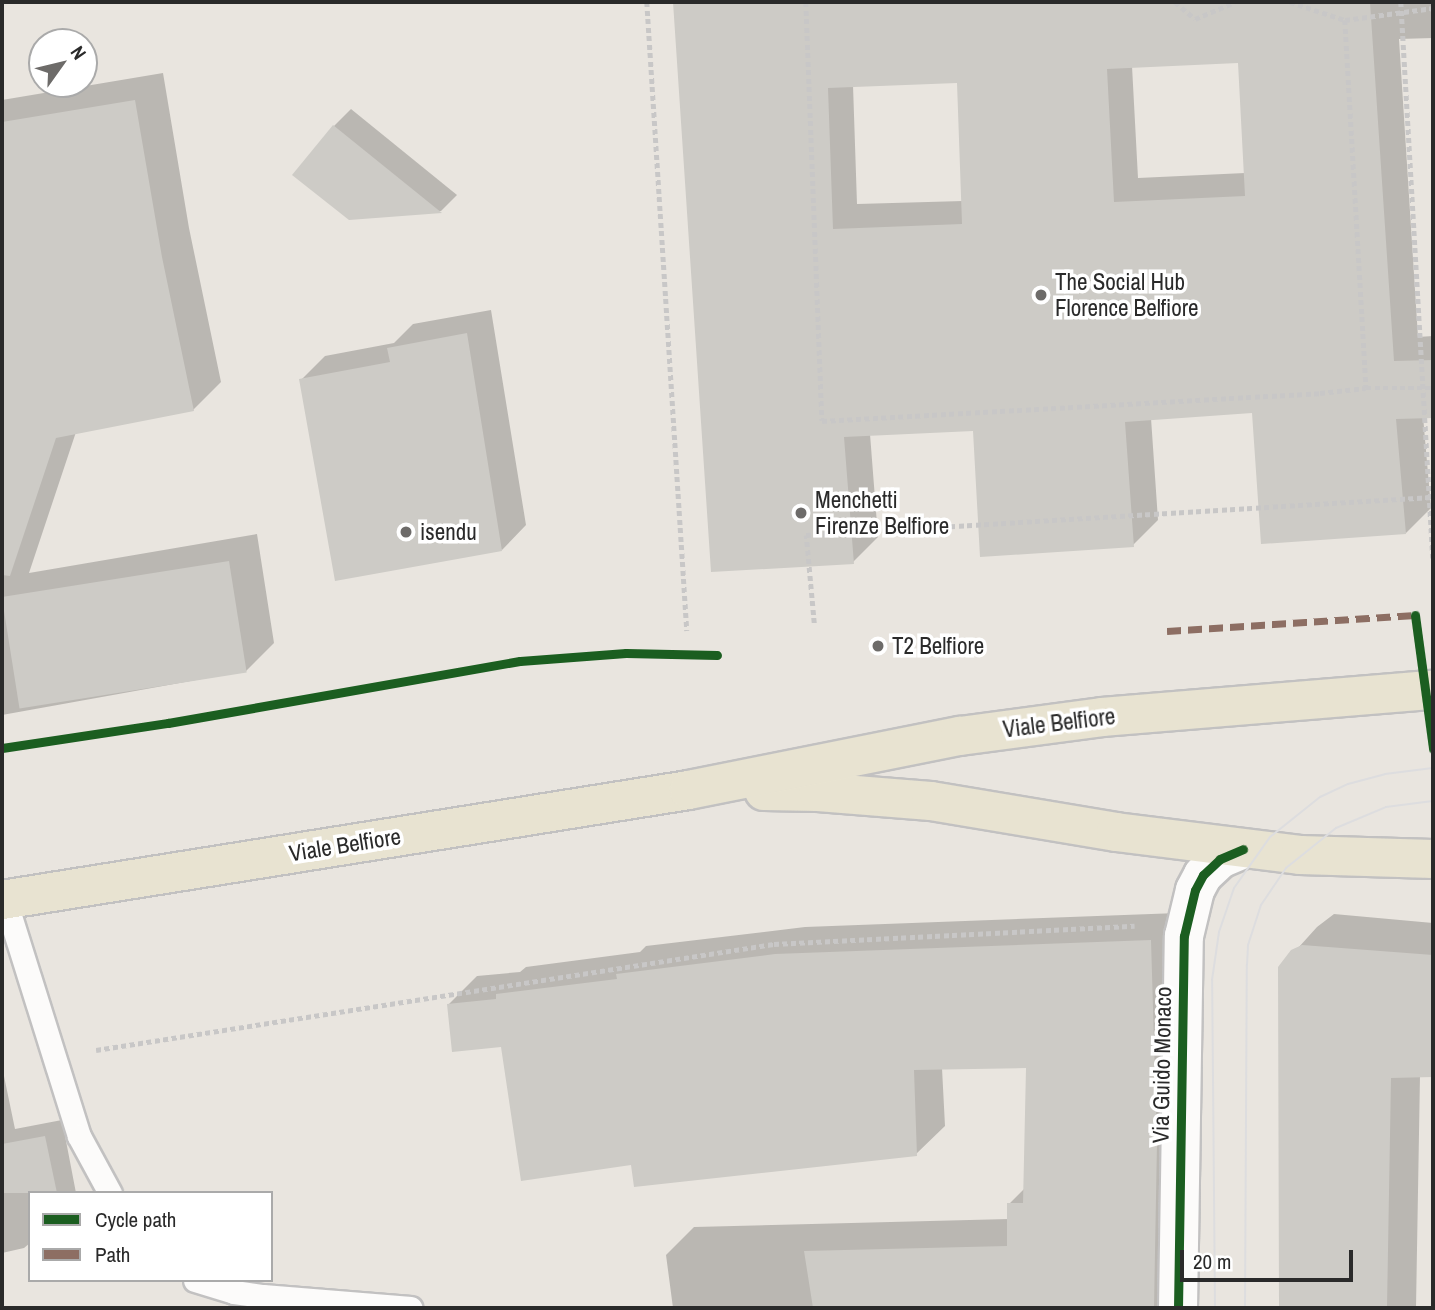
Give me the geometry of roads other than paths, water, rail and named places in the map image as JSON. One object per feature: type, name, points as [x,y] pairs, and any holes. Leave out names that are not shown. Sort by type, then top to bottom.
[{"type":"main road","name":"Viale Belfiore","points":[[4,900],[689,790],[986,732],[1102,717],[1433,690]]},
{"type":"main road","name":"Viale Belfiore","points":[[689,790],[818,792],[931,801],[1116,832],[1243,849],[1300,855],[1433,859]]},
{"type":"street","name":"Via Guido Monaco","points":[[1178,1308],[1184,936],[1192,900],[1203,875],[1220,859],[1243,849]]},
{"type":"lane","points":[[4,900],[79,1136],[109,1191]]},
{"type":"lane","points":[[202,1282],[234,1292],[411,1308]]},
{"type":"tram line","points":[[1215,1308],[1212,980],[1219,932],[1234,888],[1270,837],[1320,797],[1348,784],[1385,774],[1433,768]]},
{"type":"tram line","points":[[1245,1308],[1247,965],[1248,945],[1261,905],[1286,868],[1336,828],[1386,807],[1433,801]]},
{"type":"place","name":"The Social Hub Florence Belfiore","points":[[1041,295]]},
{"type":"place","name":"Menchetti Firenze Belfiore","points":[[801,513]]},
{"type":"place","name":"isendu","points":[[406,532]]},
{"type":"place","name":"T2 Belfiore","points":[[878,646]]}]
